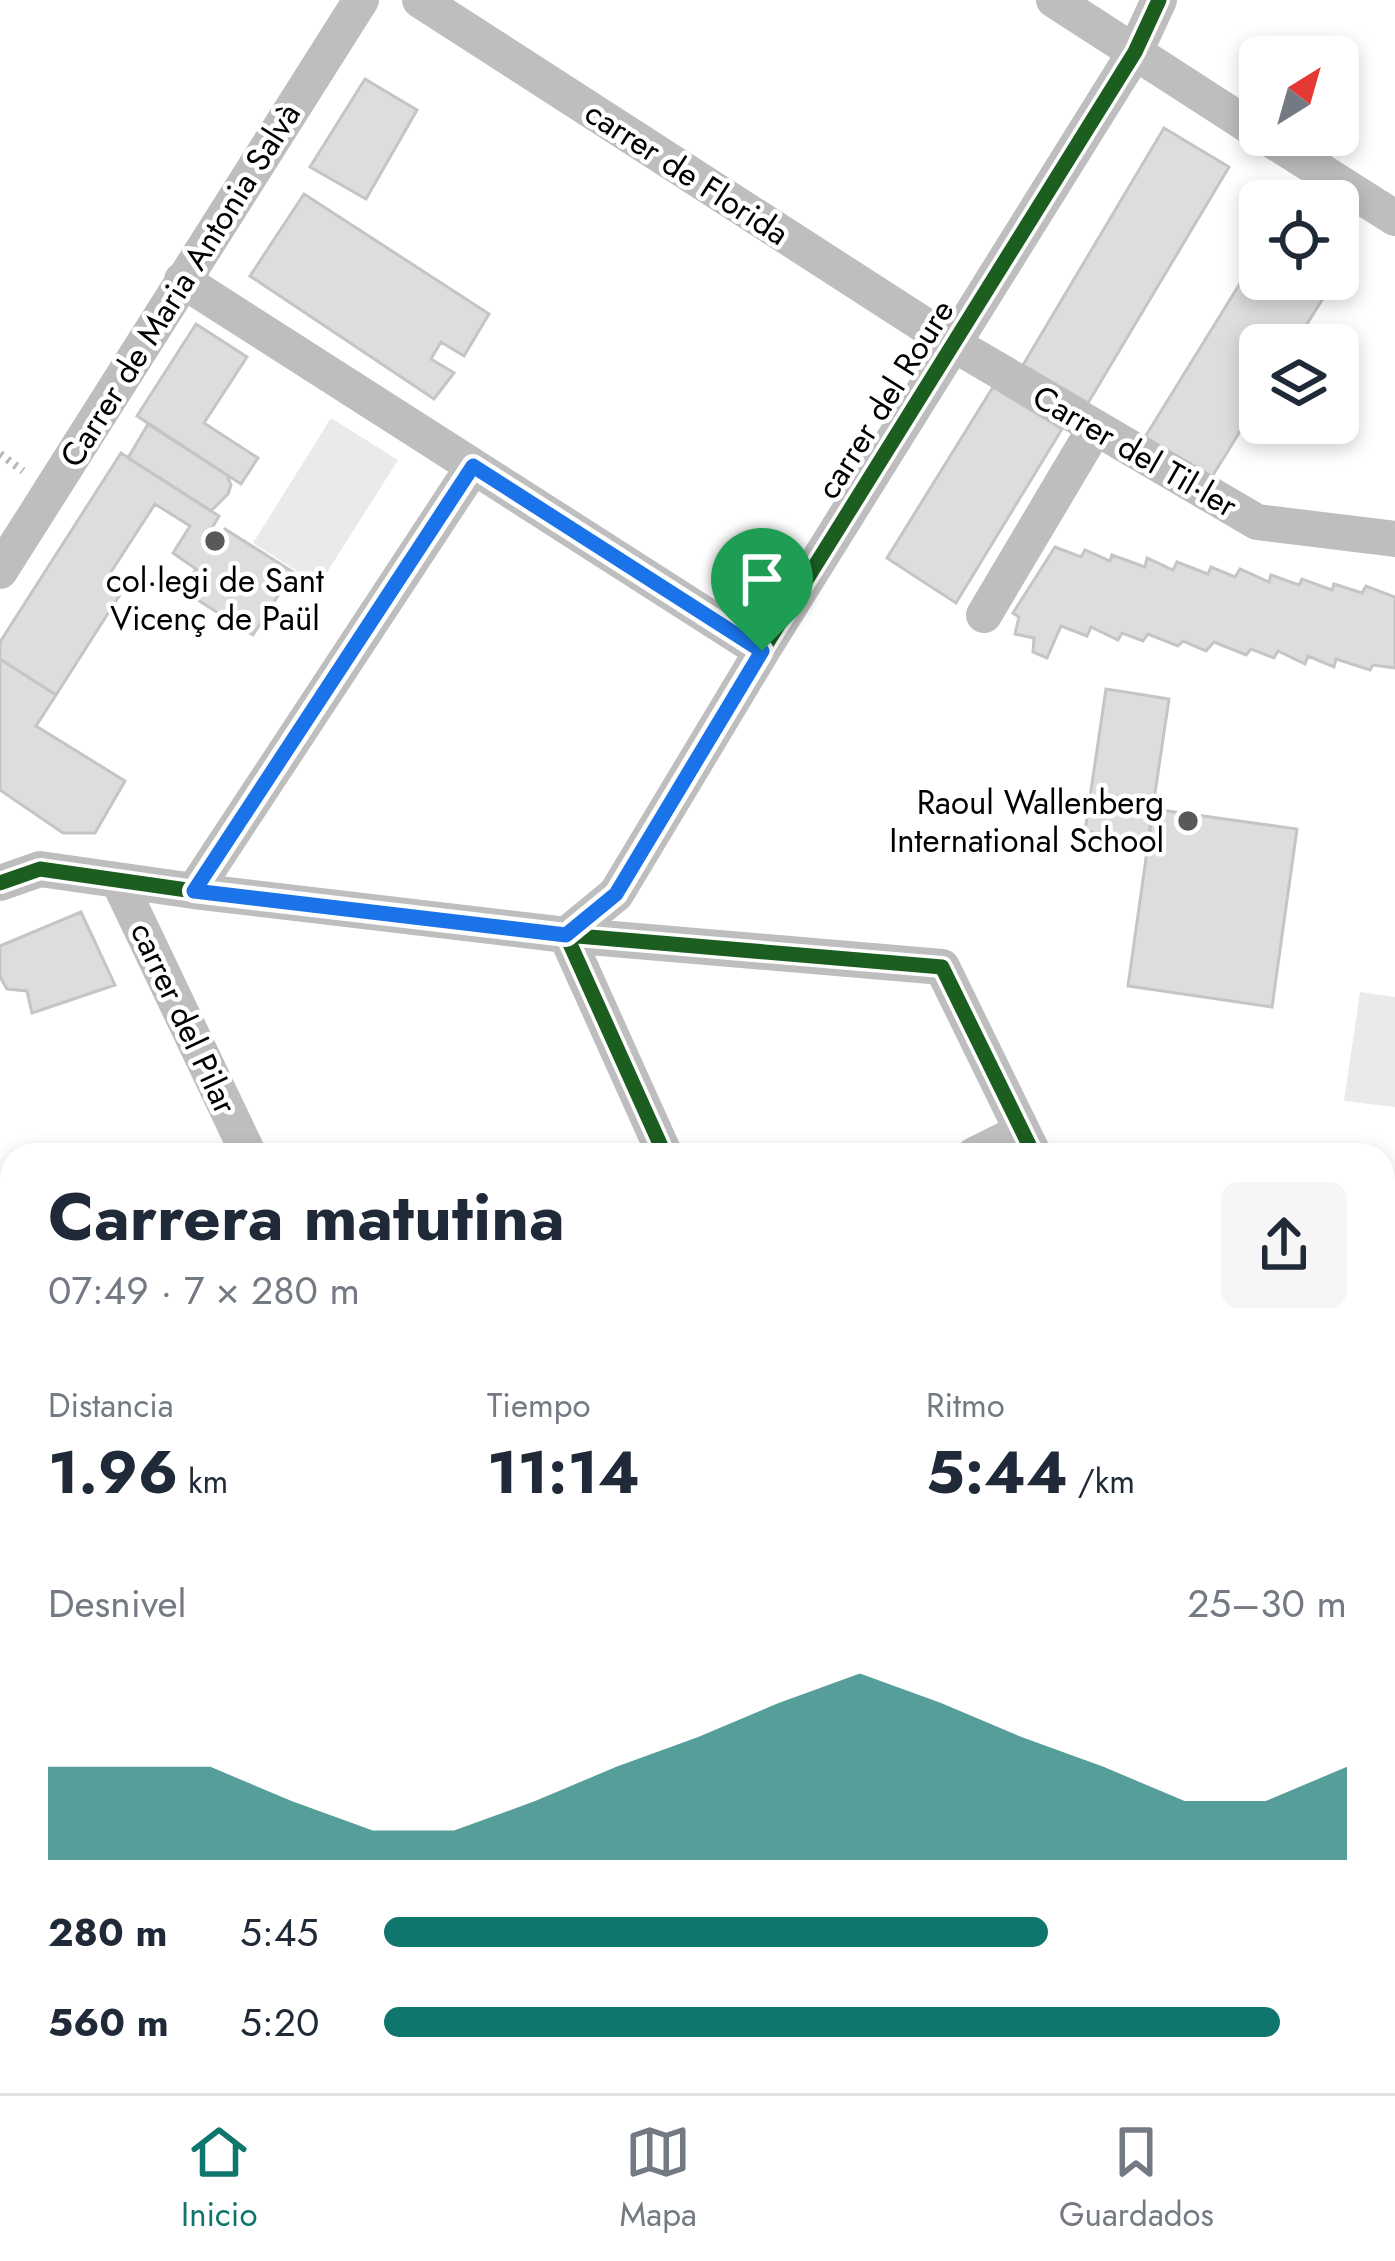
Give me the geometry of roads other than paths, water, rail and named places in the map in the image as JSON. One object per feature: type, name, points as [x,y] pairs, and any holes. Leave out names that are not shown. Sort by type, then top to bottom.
[{"type":"street","name":"Carrer de Maria Antonia Salvà","points":[[0,571],[361,0]]},
{"type":"street","name":"carrer de Florida","points":[[419,0],[955,345]]},
{"type":"street","points":[[1054,0],[1239,119]]},
{"type":"street","name":"carrer del Roure","points":[[566,935],[616,894],[1135,52],[1159,0]]},
{"type":"street","points":[[1297,156],[1395,218]]},
{"type":"street","points":[[182,280],[762,651]]},
{"type":"street","name":"Carrer del Til·ler","points":[[955,345],[1257,522],[1395,539]]},
{"type":"street","points":[[984,615],[1095,428]]},
{"type":"street","points":[[194,891],[473,466]]},
{"type":"street","points":[[0,883],[40,869],[566,935],[942,967],[1028,1143]]},
{"type":"street","name":"carrer del Pilar","points":[[119,882],[243,1143]]},
{"type":"street","points":[[566,935],[660,1143]]},
{"type":"place","name":"col·legi de Sant Vicenç de Paül","points":[[215,541]]},
{"type":"place","name":"Raoul Wallenberg International School","points":[[1188,821]]}]
